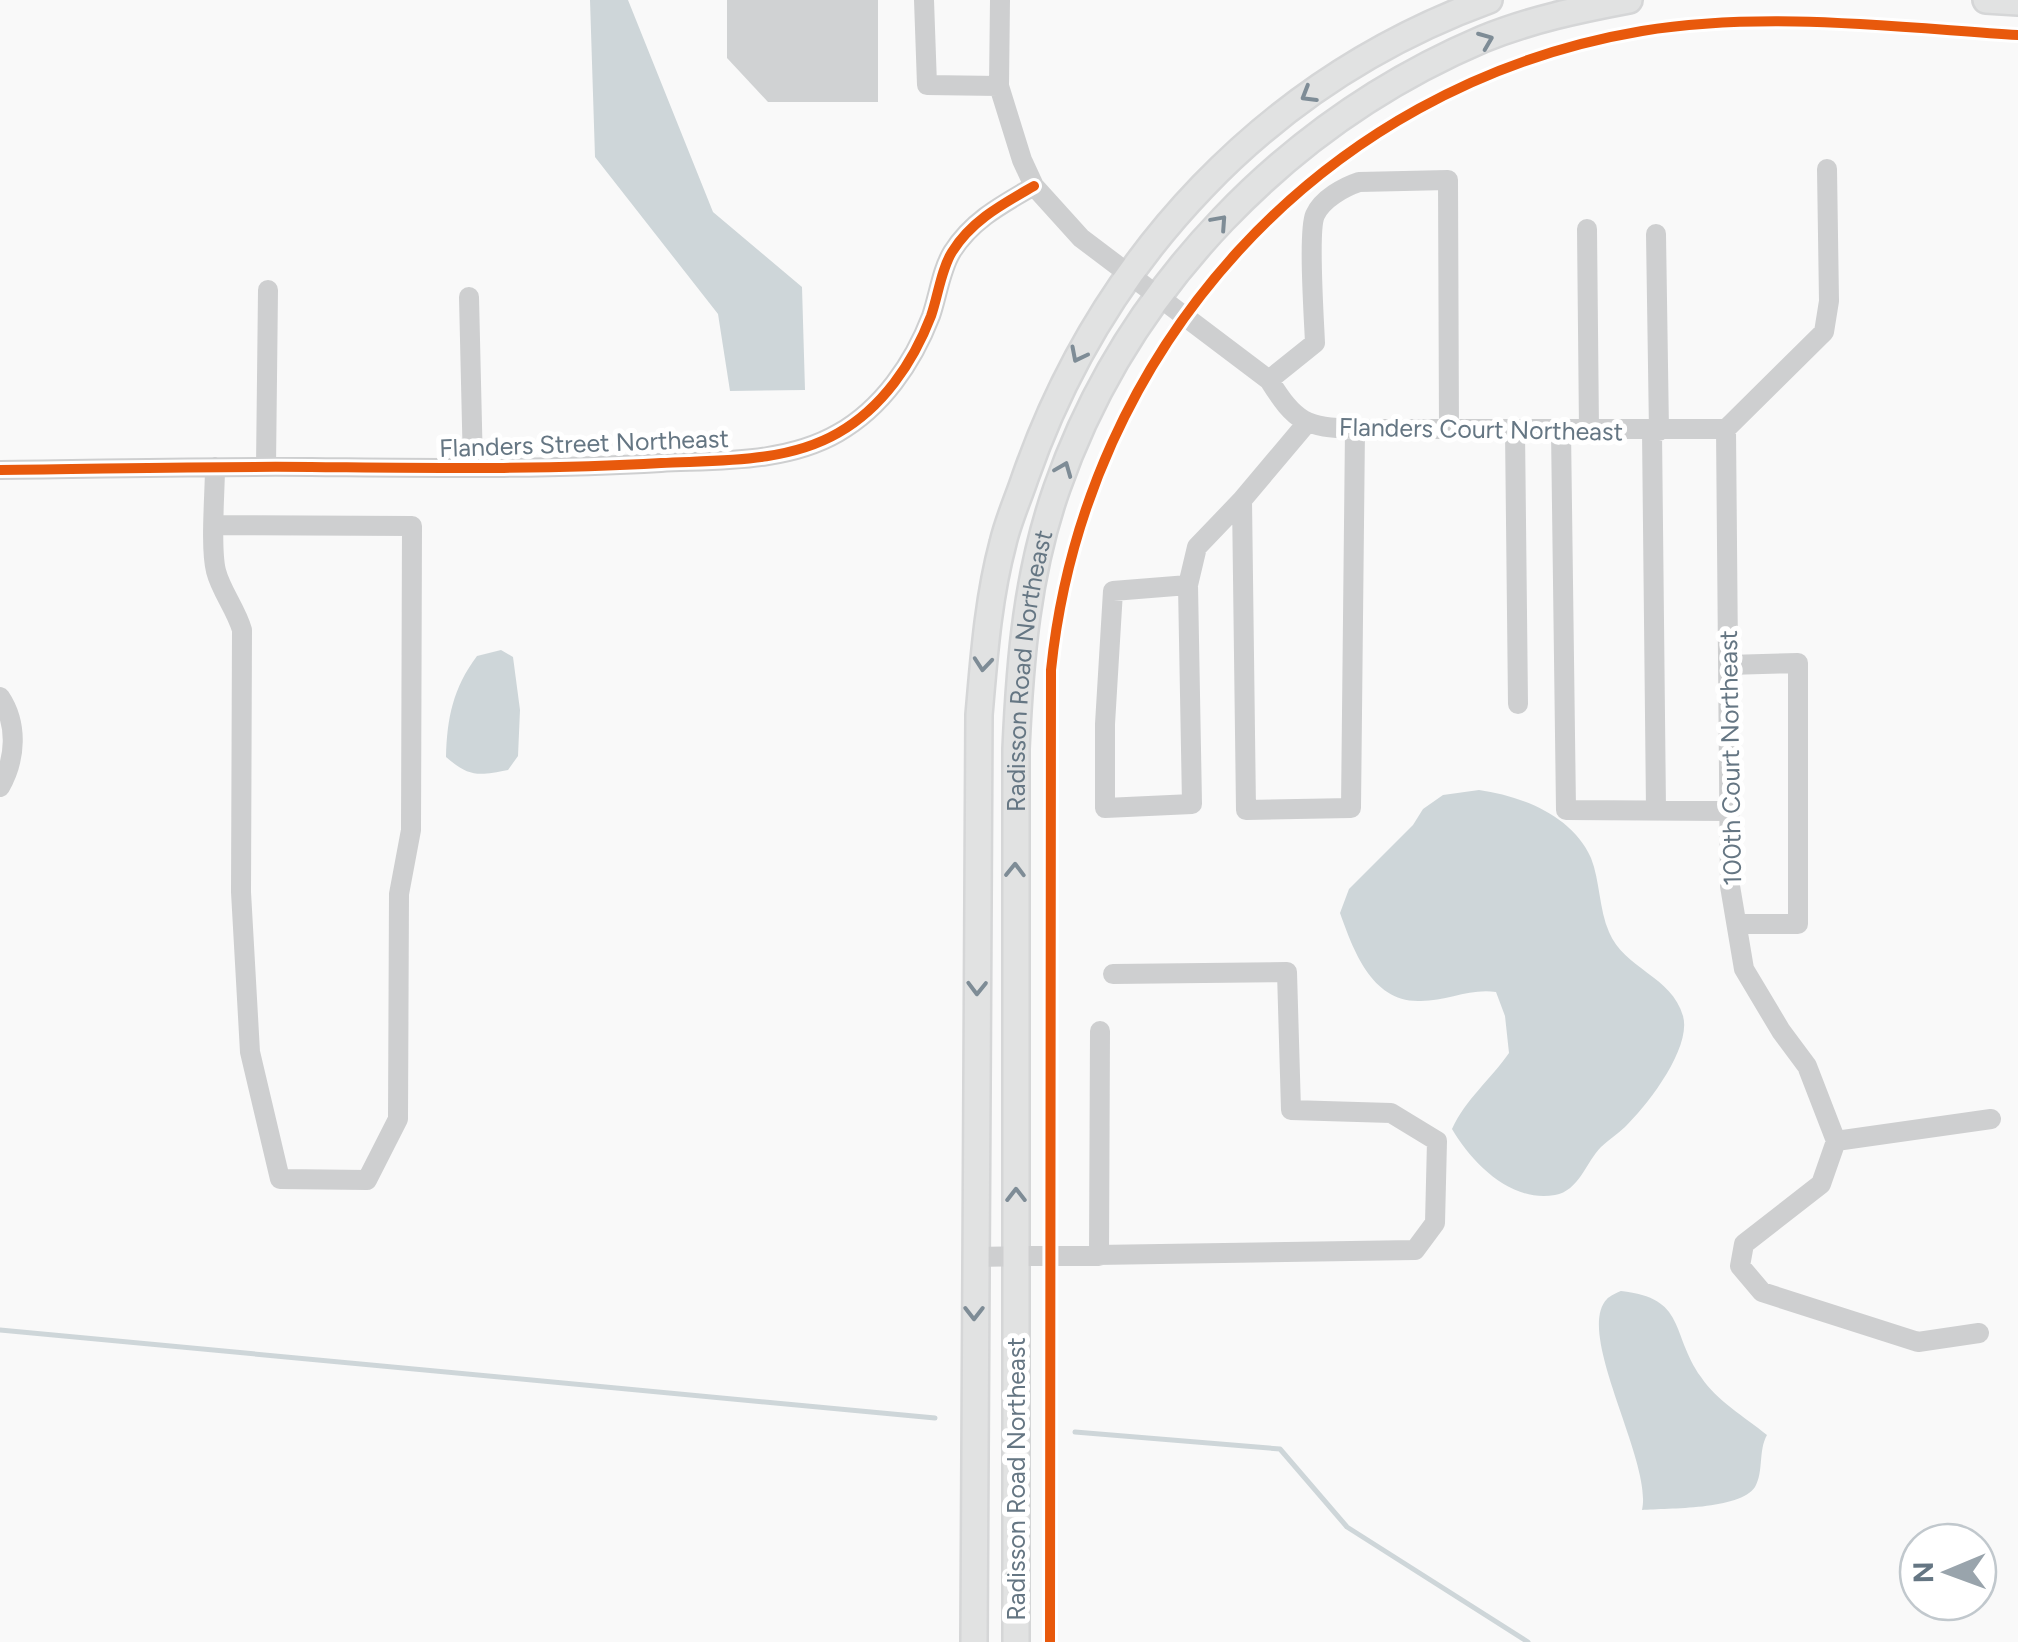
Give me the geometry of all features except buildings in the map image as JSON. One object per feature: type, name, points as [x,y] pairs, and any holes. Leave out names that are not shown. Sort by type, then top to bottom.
[{"type":"main road","name":"Radisson Road Northeast","points":[[974,1642],[979,716],[985,640],[1003,542],[1046,417],[1086,339],[1128,276],[1197,188],[1285,109],[1391,44],[1455,12],[1490,0]]},
{"type":"main road","name":"Radisson Road Northeast","points":[[1016,1642],[1016,748],[1026,609],[1056,488],[1112,366],[1158,298],[1193,250],[1231,209],[1304,144],[1386,89],[1484,39],[1576,10],[1629,0]]},
{"type":"main road","points":[[1986,0],[2018,2]]},
{"type":"street","points":[[924,0],[926,85],[999,86]]},
{"type":"street","points":[[1000,0],[999,86],[1034,186]]},
{"type":"street","points":[[1726,429],[1824,332],[1829,300],[1827,169]]},
{"type":"street","points":[[1269,380],[1314,342],[1313,226],[1322,205],[1346,186],[1359,182],[1448,180],[1449,430]]},
{"type":"street","name":"Flanders Court Northeast","points":[[1034,186],[1081,238],[1269,380],[1285,405],[1306,424],[1355,429],[1726,429]]},
{"type":"street","name":"Flanders Street Northeast","points":[[0,470],[266,466],[568,468],[758,458],[817,444],[842,432],[876,405],[902,373],[930,320],[950,255],[970,228],[1034,186]]},
{"type":"street","points":[[1588,229],[1589,430]]},
{"type":"street","points":[[1656,234],[1656,810]]},
{"type":"street","points":[[266,466],[268,290]]},
{"type":"street","points":[[469,297],[473,468]]},
{"type":"street","points":[[1188,584],[1113,591],[1105,724],[1105,808],[1192,804],[1188,584],[1197,548],[1306,424]]},
{"type":"street","points":[[1242,500],[1246,810],[1350,808],[1355,429]]},
{"type":"street","name":"100th Court Northeast","points":[[1726,429],[1730,886],[1744,969],[1780,1032],[1807,1066],[1836,1141]]},
{"type":"street","points":[[1516,430],[1518,704]]},
{"type":"street","points":[[1561,430],[1566,810],[1730,811]]},
{"type":"street","points":[[215,467],[215,524],[216,570],[242,630],[241,892],[250,1052],[280,1179],[367,1180],[398,1119],[399,894],[411,830],[412,526],[215,524]]},
{"type":"street","points":[[1728,665],[1798,663],[1798,924],[1737,924]]},
{"type":"street","points":[[0,698],[12,715],[12,748],[0,787]]},
{"type":"street","points":[[974,1258],[1415,1250],[1435,1223],[1438,1142],[1391,1113],[1291,1110],[1287,972],[1113,974]]},
{"type":"street","points":[[1099,1256],[1100,1031]]},
{"type":"street","points":[[1979,1333],[1918,1342],[1762,1292],[1740,1266],[1744,1244],[1822,1184],[1836,1141],[1991,1119]]},
{"type":"shaded area","points":[[590,0],[628,0],[713,212],[802,287],[805,390],[730,391],[718,314],[595,157]]},
{"type":"shaded area","points":[[501,650],[513,657],[520,710],[518,756],[508,770],[474,773],[446,757],[450,716],[462,680],[477,656]]},
{"type":"shaded area","points":[[1479,790],[1528,803],[1571,830],[1591,858],[1606,923],[1616,945],[1669,991],[1683,1016],[1681,1044],[1666,1076],[1625,1127],[1601,1147],[1576,1182],[1555,1195],[1539,1196],[1508,1187],[1470,1155],[1452,1129],[1509,1053],[1505,1016],[1496,992],[1418,1001],[1388,992],[1376,983],[1358,957],[1340,913],[1349,889],[1413,825],[1423,809],[1443,795]]},
{"type":"shaded area","points":[[1621,1291],[1657,1301],[1667,1310],[1691,1361],[1708,1386],[1767,1435],[1758,1481],[1747,1495],[1720,1504],[1642,1510],[1637,1462],[1600,1340],[1599,1316],[1607,1299]]},
{"type":"waterway","points":[[0,1330],[935,1418]]},
{"type":"waterway","points":[[1075,1432],[1280,1449],[1347,1527],[1528,1642]]},
{"type":"cycle path","points":[[1050,1642],[1051,670],[1073,553],[1112,443],[1168,341],[1238,251],[1323,173],[1419,109],[1526,61],[1642,31],[1735,22],[1830,22],[2018,35]]},
{"type":"cycle path","points":[[0,470],[573,467],[729,460],[797,450],[838,433],[882,397],[924,333],[952,252],[989,214],[1034,186]]}]
